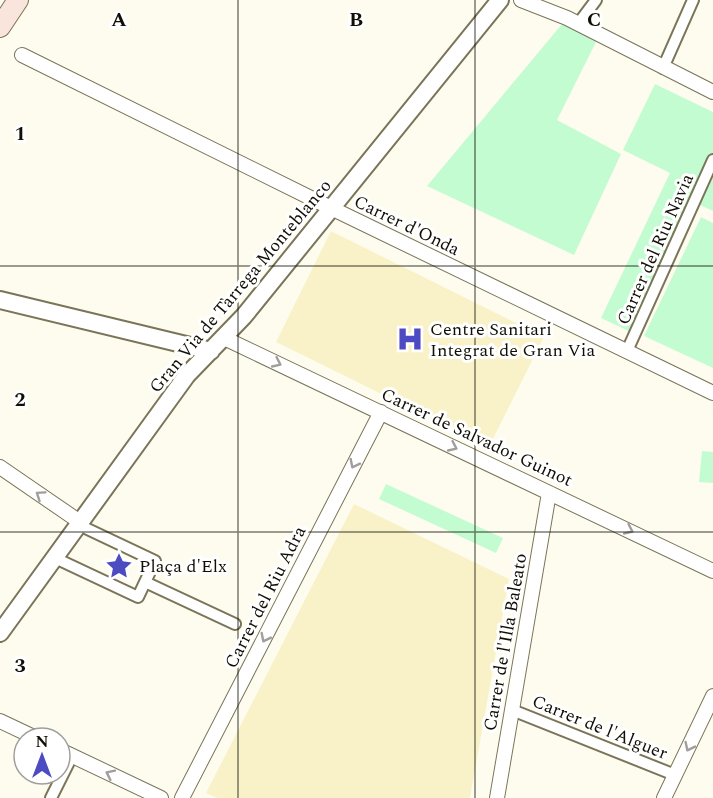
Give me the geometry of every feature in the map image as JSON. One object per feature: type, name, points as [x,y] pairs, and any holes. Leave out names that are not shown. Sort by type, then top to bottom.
[{"type":"main road","points":[[0,27],[18,0]]},
{"type":"street","name":"Gran Via de Tàrrega Monteblanco","points":[[0,633],[187,375],[224,338],[500,0]]},
{"type":"street","points":[[521,0],[578,24],[713,92]]},
{"type":"street","points":[[578,24],[596,0]]},
{"type":"street","points":[[663,68],[693,0]]},
{"type":"street","name":"Carrer d'Onda","points":[[22,54],[331,208],[713,393]]},
{"type":"street","name":"Carrer del Riu Navia","points":[[627,351],[713,160]]},
{"type":"street","points":[[0,300],[211,351]]},
{"type":"street","name":"Carrer de Salvador Guinot","points":[[224,338],[713,571]]},
{"type":"street","name":"Carrer del Riu Adra","points":[[182,798],[381,412]]},
{"type":"street","points":[[0,467],[80,524],[155,561],[138,597],[55,558]]},
{"type":"street","name":"Carrer de l'Illa Baleato","points":[[497,798],[549,493]]},
{"type":"street","points":[[145,582],[236,624]]},
{"type":"street","points":[[664,798],[713,696]]},
{"type":"street","name":"Carrer de l'Alguer","points":[[512,710],[675,775]]},
{"type":"street","points":[[72,756],[160,798]]},
{"type":"shaded area","name":"Centre Sanitari Integrat de Gran Via","points":[[331,231],[544,337],[489,447],[276,342]]},
{"type":"shaded area","points":[[354,504],[509,579],[470,798],[217,798],[206,793]]},
{"type":"green space","points":[[567,18],[600,34],[557,120],[621,154],[574,255],[427,186]]},
{"type":"green space","points":[[655,84],[713,112],[713,211],[700,205],[637,335],[601,318],[670,173],[623,150]]},
{"type":"green space","points":[[701,217],[713,223],[713,368],[644,336]]},
{"type":"green space","points":[[702,451],[713,452],[713,483],[699,482]]},
{"type":"green space","points":[[386,484],[503,538],[496,553],[379,499]]},
{"type":"place","name":"Centre Sanitari Integrat de Gran Via","points":[[410,339]]},
{"type":"place","name":"Plaça d'Elx","points":[[119,566]]}]
